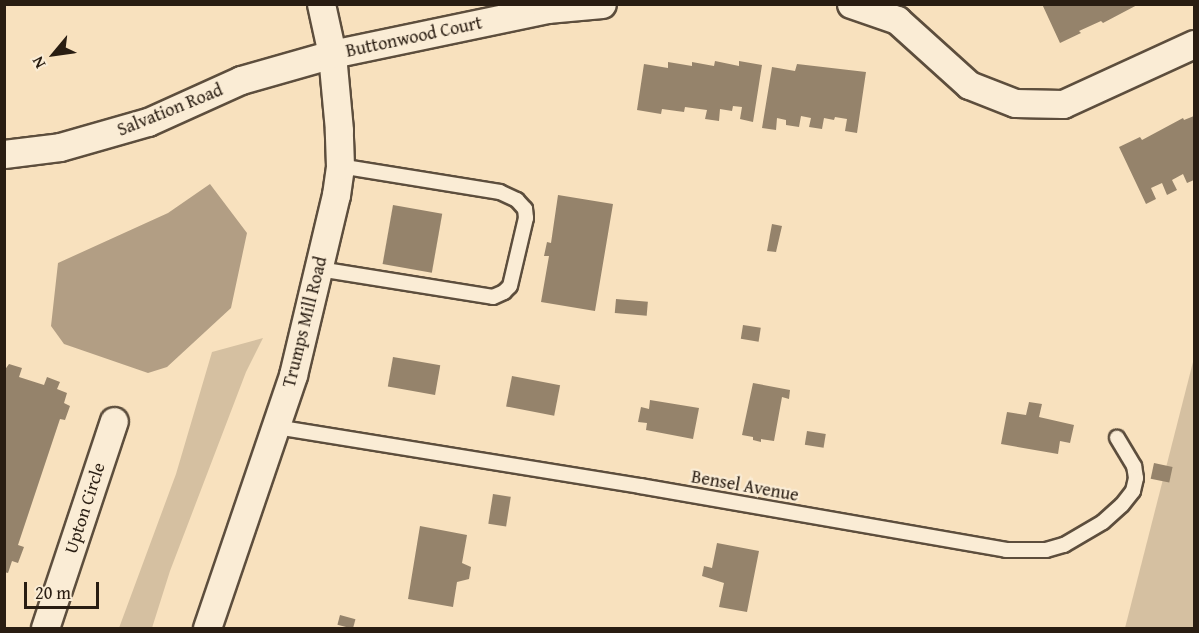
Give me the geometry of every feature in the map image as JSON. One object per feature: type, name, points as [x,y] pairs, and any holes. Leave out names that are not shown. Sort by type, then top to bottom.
[{"type":"street","name":"Trumps Mill Road","points":[[207,628],[294,375],[340,166],[332,54],[321,4]]},
{"type":"street","name":"Buttonwood Court","points":[[332,54],[547,9],[602,4]]},
{"type":"street","points":[[851,4],[897,20],[969,85],[1015,103],[1063,104],[1194,44]]},
{"type":"street","name":"Salvation Road","points":[[4,154],[60,147],[148,122],[241,81],[332,54]]},
{"type":"street","name":"Upton Circle","points":[[45,628],[114,421]]},
{"type":"lane","points":[[319,269],[494,297],[510,286],[526,218],[525,209],[517,200],[500,192],[340,166]]},
{"type":"lane","name":"Bensel Avenue","points":[[276,427],[640,486],[1006,550],[1046,550],[1064,545],[1103,522],[1122,506],[1133,491],[1136,478],[1134,466],[1117,438]]},
{"type":"shaded area","points":[[210,184],[247,233],[231,308],[167,367],[148,373],[64,344],[51,326],[58,263],[168,213]]},
{"type":"shaded area","points":[[263,338],[246,372],[170,571],[152,628],[119,628],[176,474],[212,352]]},
{"type":"shaded area","points":[[1194,358],[1194,628],[1125,628]]},
{"type":"building","points":[[1042,4],[1139,4],[1103,23],[1101,21],[1079,31],[1081,33],[1060,43]]},
{"type":"building","points":[[715,61],[739,66],[739,61],[762,65],[753,122],[740,119],[742,107],[733,106],[732,111],[720,109],[719,121],[705,119],[707,110],[685,107],[684,112],[662,109],[661,114],[637,110],[644,64],[668,68],[668,62],[692,66],[692,62],[714,66]]},
{"type":"building","points":[[797,64],[866,72],[857,133],[845,131],[847,119],[835,117],[834,120],[824,118],[822,129],[809,127],[811,118],[801,116],[799,127],[786,125],[786,120],[777,118],[776,130],[762,128],[772,67],[795,71]]},
{"type":"building","points":[[1194,116],[1194,180],[1187,183],[1183,174],[1172,180],[1177,190],[1167,195],[1162,183],[1151,188],[1156,199],[1146,204],[1119,147],[1140,137],[1142,140],[1183,118],[1184,120]]},
{"type":"building","points":[[558,195],[613,204],[595,311],[541,302],[549,256],[544,256],[547,242],[551,243]]},
{"type":"building","points":[[393,205],[442,214],[432,273],[383,264]]},
{"type":"building","points":[[772,224],[782,226],[776,252],[767,251]]},
{"type":"building","points":[[616,299],[648,302],[647,316],[615,313]]},
{"type":"building","points":[[743,325],[761,328],[759,342],[741,339]]},
{"type":"building","points":[[393,357],[440,365],[435,395],[388,387]]},
{"type":"building","points":[[9,364],[22,368],[19,377],[44,385],[47,377],[60,382],[57,389],[67,393],[64,403],[70,406],[65,420],[60,419],[18,545],[24,547],[18,563],[12,561],[8,573],[4,572],[4,371]]},
{"type":"building","points":[[512,376],[560,385],[554,416],[506,406]]},
{"type":"building","points":[[753,383],[790,390],[789,399],[782,397],[774,441],[761,439],[761,442],[753,440],[753,437],[742,435]]},
{"type":"building","points":[[650,400],[699,408],[693,439],[646,430],[647,423],[638,422],[641,407],[649,409]]},
{"type":"building","points":[[1029,402],[1042,404],[1039,417],[1074,425],[1070,443],[1060,441],[1058,454],[1001,444],[1007,412],[1026,415]]},
{"type":"building","points":[[807,431],[826,434],[824,448],[805,445]]},
{"type":"building","points":[[1154,463],[1173,467],[1169,483],[1151,479]]},
{"type":"building","points":[[493,494],[511,497],[506,526],[488,524]]},
{"type":"building","points":[[420,526],[467,535],[462,563],[471,567],[469,579],[457,582],[453,607],[408,599]]},
{"type":"building","points":[[717,543],[759,551],[747,612],[719,607],[724,583],[702,576],[704,566],[712,568]]},
{"type":"building","points":[[340,615],[355,619],[353,628],[337,625]]}]
